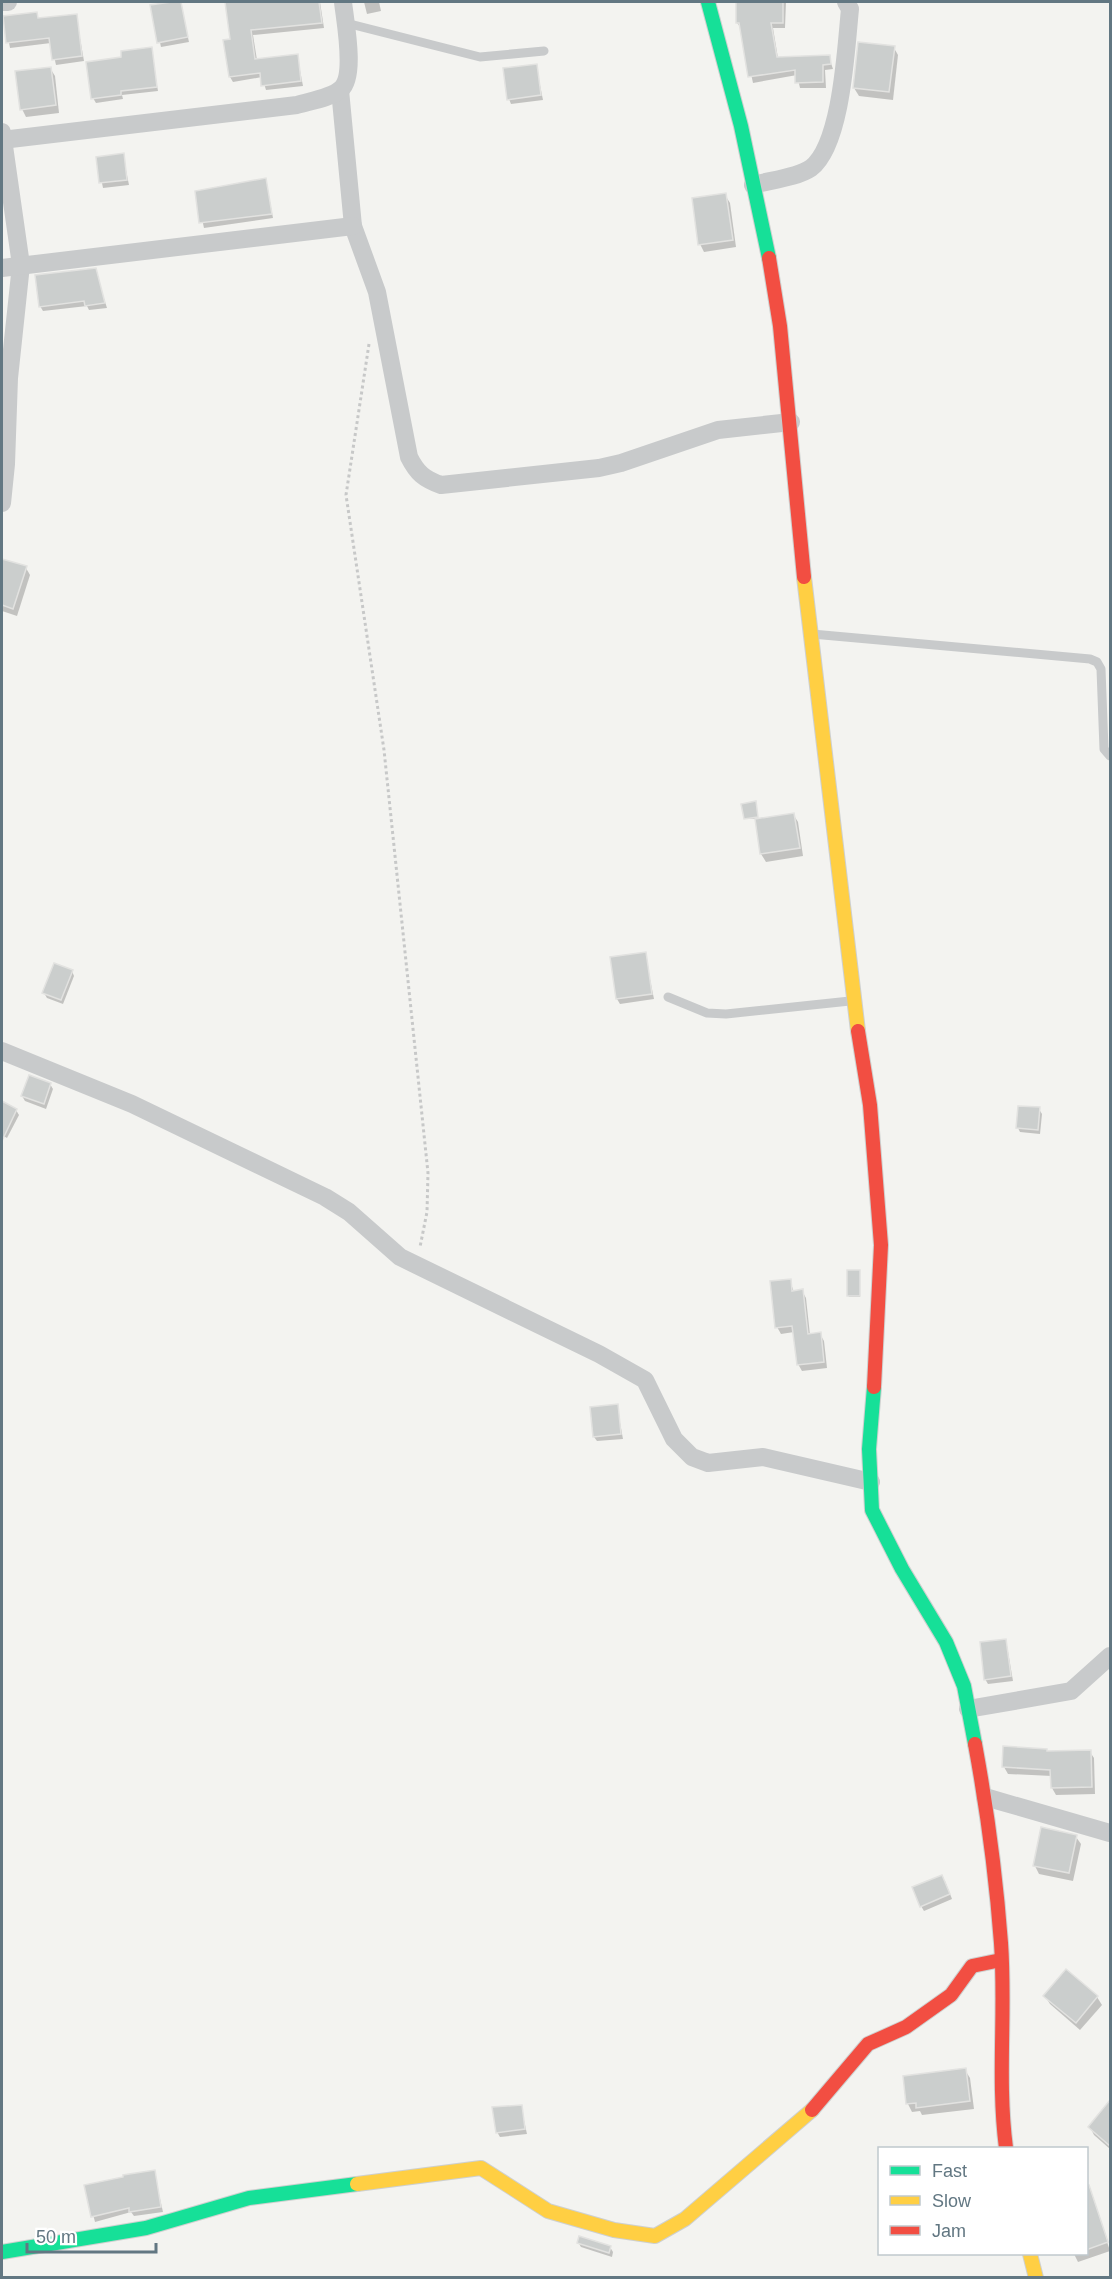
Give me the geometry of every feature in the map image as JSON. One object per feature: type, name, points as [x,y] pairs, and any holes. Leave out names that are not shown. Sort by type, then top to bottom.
[{"type":"street","points":[[2,2],[8,2]]},
{"type":"street","points":[[2,503],[6,464],[5,381],[21,265],[2,138],[297,105],[340,90],[347,82],[349,61],[343,2]]},
{"type":"street","points":[[708,2],[753,185],[780,326],[810,634],[853,1001],[870,1106],[881,1245],[877,1350],[869,1449],[872,1510],[903,1569],[946,1642],[964,1686],[986,1797],[1001,1960],[1001,2112],[1006,2147]]},
{"type":"street","points":[[753,185],[803,172],[816,162],[837,117],[840,103],[850,9],[846,2]]},
{"type":"street","points":[[340,90],[353,226],[377,292],[409,457],[416,470],[427,480],[441,484],[599,468],[621,463],[718,430],[791,422]]},
{"type":"street","points":[[2,268],[353,226]]},
{"type":"street","points":[[2,1051],[132,1104],[325,1197],[349,1212],[400,1257],[599,1354],[645,1380],[674,1439],[692,1457],[708,1462],[763,1457],[871,1482]]},
{"type":"street","points":[[968,1708],[1071,1691],[1110,1656]]},
{"type":"street","points":[[986,1797],[1110,1833]]},
{"type":"street","points":[[2,2252],[146,2228],[249,2198],[481,2168],[548,2211],[614,2230],[655,2236],[684,2219],[821,2102],[868,2043],[906,2027],[951,1995],[972,1966],[1001,1960]]},
{"type":"street","points":[[1030,2255],[1036,2277]]},
{"type":"lane","points":[[346,23],[480,57],[544,51]]},
{"type":"lane","points":[[810,634],[1090,659],[1098,662],[1101,669],[1104,749],[1110,756]]},
{"type":"lane","points":[[668,997],[707,1013],[726,1014],[853,1001]]},
{"type":"path","points":[[370,337],[346,495],[384,750],[428,1173],[427,1212],[416,1266]]},
{"type":"building","points":[[181,2],[188,37],[157,43],[150,5]]},
{"type":"building","points":[[225,2],[319,2],[322,23],[251,30],[255,59],[298,54],[301,81],[261,86],[260,73],[229,77],[223,40],[230,39]]},
{"type":"building","points":[[736,2],[783,2],[783,23],[771,23],[777,57],[830,55],[831,64],[823,65],[823,82],[795,83],[795,70],[748,77],[739,23],[736,23]]},
{"type":"building","points":[[37,12],[38,18],[77,14],[82,56],[52,60],[49,38],[6,43],[3,16]]},
{"type":"building","points":[[858,42],[895,46],[889,92],[853,88]]},
{"type":"building","points":[[152,47],[157,87],[121,91],[121,95],[91,99],[86,62],[121,57],[121,51]]},
{"type":"building","points":[[537,64],[541,95],[507,100],[503,68]]},
{"type":"building","points":[[51,67],[56,105],[20,110],[15,71]]},
{"type":"building","points":[[124,153],[127,180],[99,183],[96,157]]},
{"type":"building","points":[[266,178],[272,214],[199,223],[195,191]]},
{"type":"building","points":[[726,193],[733,240],[698,245],[692,198]]},
{"type":"building","points":[[96,268],[105,303],[85,306],[84,301],[39,307],[35,275]]},
{"type":"building","points":[[2,559],[27,566],[13,609],[2,605]]},
{"type":"building","points":[[756,801],[758,817],[744,819],[741,804]]},
{"type":"building","points":[[794,813],[800,848],[760,854],[755,819]]},
{"type":"building","points":[[646,952],[652,994],[616,999],[610,957]]},
{"type":"building","points":[[54,963],[73,970],[61,1000],[42,993]]},
{"type":"building","points":[[29,1075],[51,1083],[44,1104],[21,1096]]},
{"type":"building","points":[[2,1101],[17,1109],[2,1141]]},
{"type":"building","points":[[1018,1106],[1040,1107],[1038,1130],[1016,1128]]},
{"type":"building","points":[[847,1270],[860,1270],[860,1296],[847,1296]]},
{"type":"building","points":[[791,1279],[792,1291],[803,1289],[808,1334],[821,1332],[824,1362],[797,1365],[792,1326],[775,1328],[770,1281]]},
{"type":"building","points":[[618,1404],[621,1434],[593,1437],[590,1407]]},
{"type":"building","points":[[1006,1639],[1011,1676],[984,1680],[980,1642]]},
{"type":"building","points":[[1003,1746],[1047,1749],[1047,1751],[1091,1750],[1092,1787],[1051,1788],[1050,1770],[1002,1767]]},
{"type":"building","points":[[1041,1827],[1077,1835],[1069,1873],[1033,1866]]},
{"type":"building","points":[[942,1875],[950,1894],[920,1907],[912,1887]]},
{"type":"building","points":[[1066,1969],[1098,1996],[1076,2023],[1043,1996]]},
{"type":"building","points":[[966,2068],[970,2101],[916,2108],[916,2103],[906,2104],[903,2076]]},
{"type":"building","points":[[1110,2100],[1110,2146],[1088,2127]]},
{"type":"building","points":[[522,2105],[525,2129],[496,2133],[492,2107]]},
{"type":"building","points":[[155,2170],[161,2207],[129,2212],[129,2208],[91,2217],[84,2185]]},
{"type":"building","points":[[1088,2185],[1108,2242],[1088,2249]]},
{"type":"building","points":[[579,2236],[611,2246],[609,2253],[577,2243]]},
{"type":"traffic: fast","points":[[708,2],[741,126],[769,258]]},
{"type":"traffic: fast","points":[[874,1387],[869,1449],[872,1510],[902,1569],[946,1642],[964,1686],[975,1744]]},
{"type":"traffic: fast","points":[[2,2252],[146,2228],[249,2198],[357,2184]]},
{"type":"traffic: slow","points":[[804,577],[858,1031]]},
{"type":"traffic: slow","points":[[357,2184],[481,2168],[548,2211],[614,2230],[655,2236],[685,2219],[812,2110]]},
{"type":"traffic: slow","points":[[1030,2255],[1036,2278]]},
{"type":"traffic: jam","points":[[769,258],[780,326],[804,577]]},
{"type":"traffic: jam","points":[[858,1031],[870,1105],[881,1245],[874,1387]]},
{"type":"traffic: jam","points":[[975,1744],[991,1843],[1001,1943],[1002,2097],[1006,2147]]},
{"type":"traffic: jam","points":[[812,2110],[868,2044],[906,2027],[951,1995],[972,1966],[1001,1960]]}]
